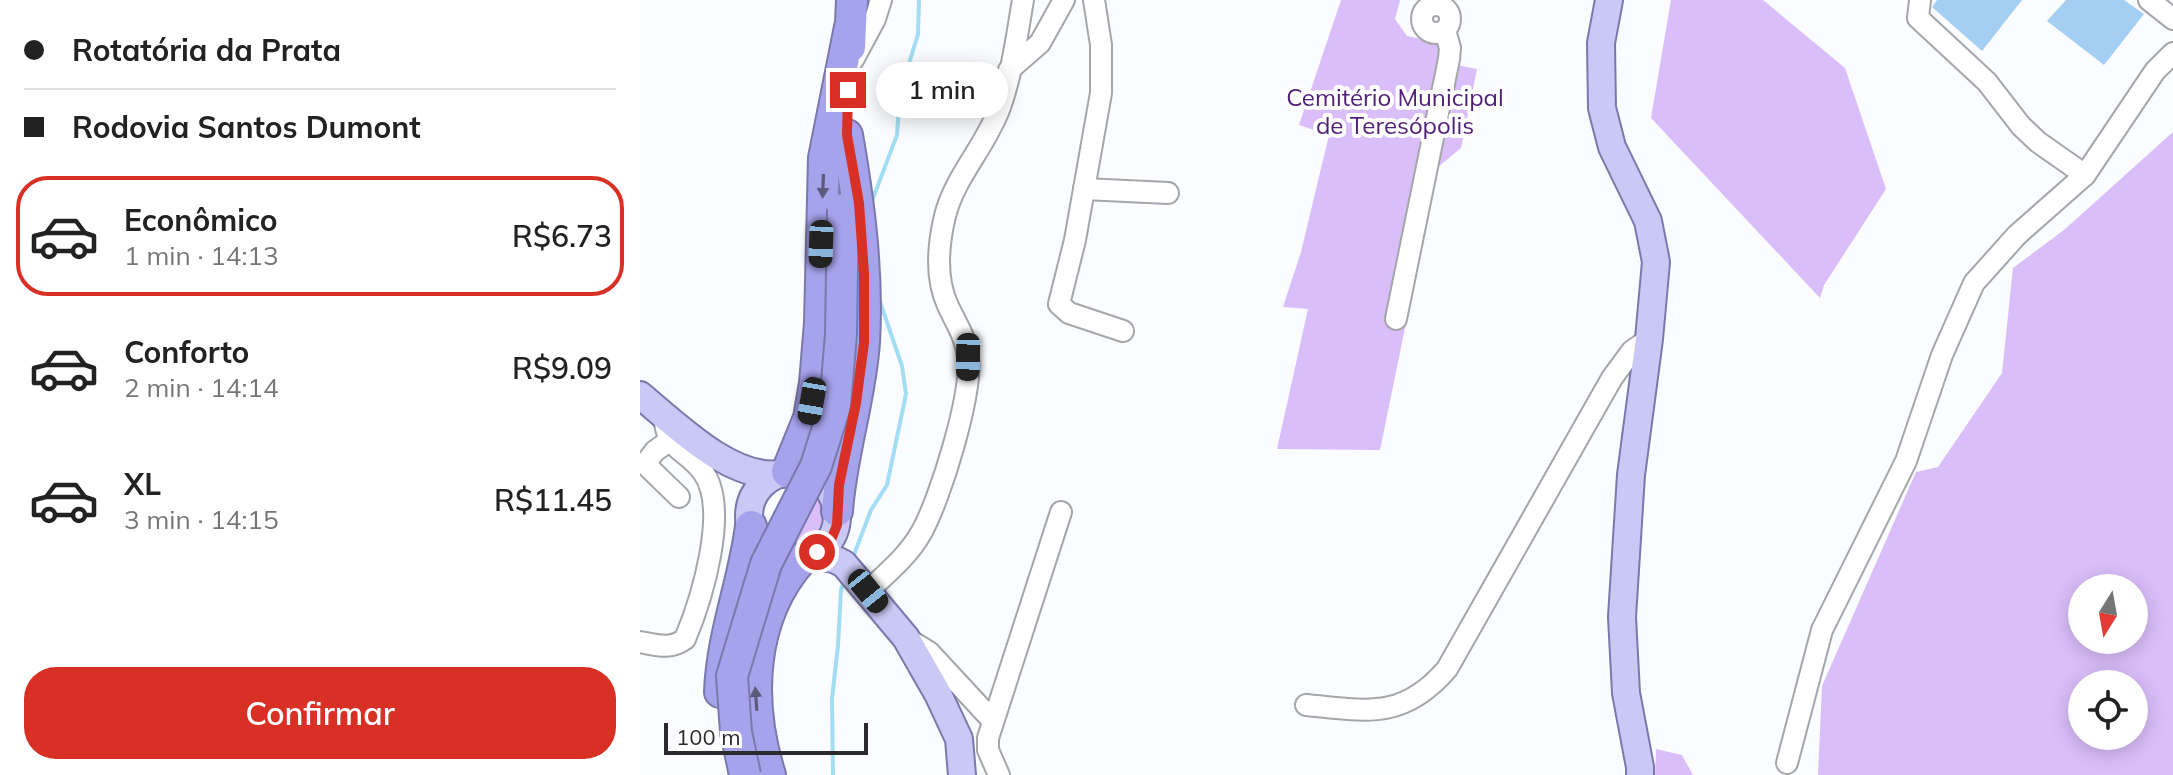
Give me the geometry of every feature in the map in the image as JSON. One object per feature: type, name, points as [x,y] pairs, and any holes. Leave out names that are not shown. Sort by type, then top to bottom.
[{"type":"highway","points":[[745,775],[736,732],[732,676],[766,564],[816,466],[835,406],[841,334],[851,13]]},
{"type":"highway","points":[[783,473],[809,418],[815,383],[820,323],[824,158],[851,13]]},
{"type":"highway","points":[[837,518],[839,485],[856,403],[864,343],[860,217],[847,135]]},
{"type":"highway","points":[[734,775],[722,720],[720,691],[726,637],[748,551],[750,516]]},
{"type":"highway","points":[[770,775],[754,691],[759,648],[779,593],[807,557]]},
{"type":"main road","points":[[1609,0],[1600,56],[1602,108],[1612,147],[1644,212],[1654,243],[1656,274],[1631,475],[1622,617],[1626,693],[1640,775]]},
{"type":"main road","points":[[640,395],[722,459],[758,474],[802,472],[820,481],[831,494],[854,576]]},
{"type":"main road","points":[[722,459],[763,548],[786,559],[834,559],[854,576],[906,638],[956,731],[962,775]]},
{"type":"main road","points":[[750,516],[758,489],[770,478],[783,473]]},
{"type":"main road","points":[[807,557],[831,540],[837,518]]},
{"type":"street","points":[[849,67],[875,19],[881,0]]},
{"type":"street","points":[[854,576],[908,553],[922,532],[945,471],[968,381],[968,357],[961,329],[941,285],[939,258],[945,216],[954,189],[1000,108],[1023,0]]},
{"type":"street","points":[[1009,70],[1040,43],[1064,0]]},
{"type":"street","points":[[1094,0],[1102,71],[1075,240],[1059,304],[1069,313],[1123,331]]},
{"type":"street","points":[[1920,0],[1918,18],[1987,82],[2021,126],[2038,142],[2085,175]]},
{"type":"street","points":[[2149,0],[2173,19]]},
{"type":"street","points":[[1396,319],[1449,59],[1450,48],[1445,30],[1450,24],[1450,16],[1440,3]]},
{"type":"street","points":[[1787,763],[1822,630],[1906,461],[1942,355],[1974,283],[2017,235],[2085,175],[2155,71],[2173,53]]},
{"type":"street","points":[[1084,189],[1168,193]]},
{"type":"street","points":[[1306,705],[1369,711],[1407,702],[1428,691],[1447,669],[1612,378],[1632,351],[1649,339]]},
{"type":"street","points":[[640,642],[666,647],[685,639],[709,560],[714,510],[711,490],[704,472],[669,441],[664,414]]},
{"type":"street","points":[[669,441],[655,451],[645,464],[679,497]]},
{"type":"street","points":[[999,775],[988,750],[990,729],[1061,512]]},
{"type":"street","points":[[906,638],[929,652],[990,729]]},
{"type":"green space","name":"Cemitério Municipal de Teresópolis","points":[[1341,0],[1400,0],[1395,19],[1407,36],[1450,45],[1447,63],[1477,69],[1461,148],[1438,167],[1380,450],[1277,449],[1308,309],[1283,307],[1301,252],[1329,135],[1299,125]]},
{"type":"green space","points":[[1671,0],[1763,0],[1845,68],[1886,189],[1824,285],[1820,298],[1651,118]]},
{"type":"green space","points":[[2173,132],[2173,775],[1818,775],[1822,686],[1916,472],[1938,467],[2002,373],[2013,268],[2064,230]]},
{"type":"green space","points":[[820,489],[827,511],[823,532],[808,546],[785,548]]},
{"type":"green space","points":[[1656,749],[1682,755],[1693,775],[1655,775]]},
{"type":"building","points":[[1937,0],[2022,0],[1982,51],[1932,7]]},
{"type":"building","points":[[2066,0],[2124,0],[2144,14],[2104,65],[2047,21]]},
{"type":"waterway","points":[[873,206],[872,201],[897,135],[900,93],[918,34],[919,0]]},
{"type":"waterway","points":[[852,560],[871,510],[887,485],[906,394],[902,366],[879,299]]},
{"type":"waterway","points":[[833,775],[832,699],[841,590],[845,579]]},
{"type":"route","points":[[817,552],[831,540],[837,525],[839,485],[856,403],[864,343],[864,273],[859,203],[847,135],[848,90]]}]
